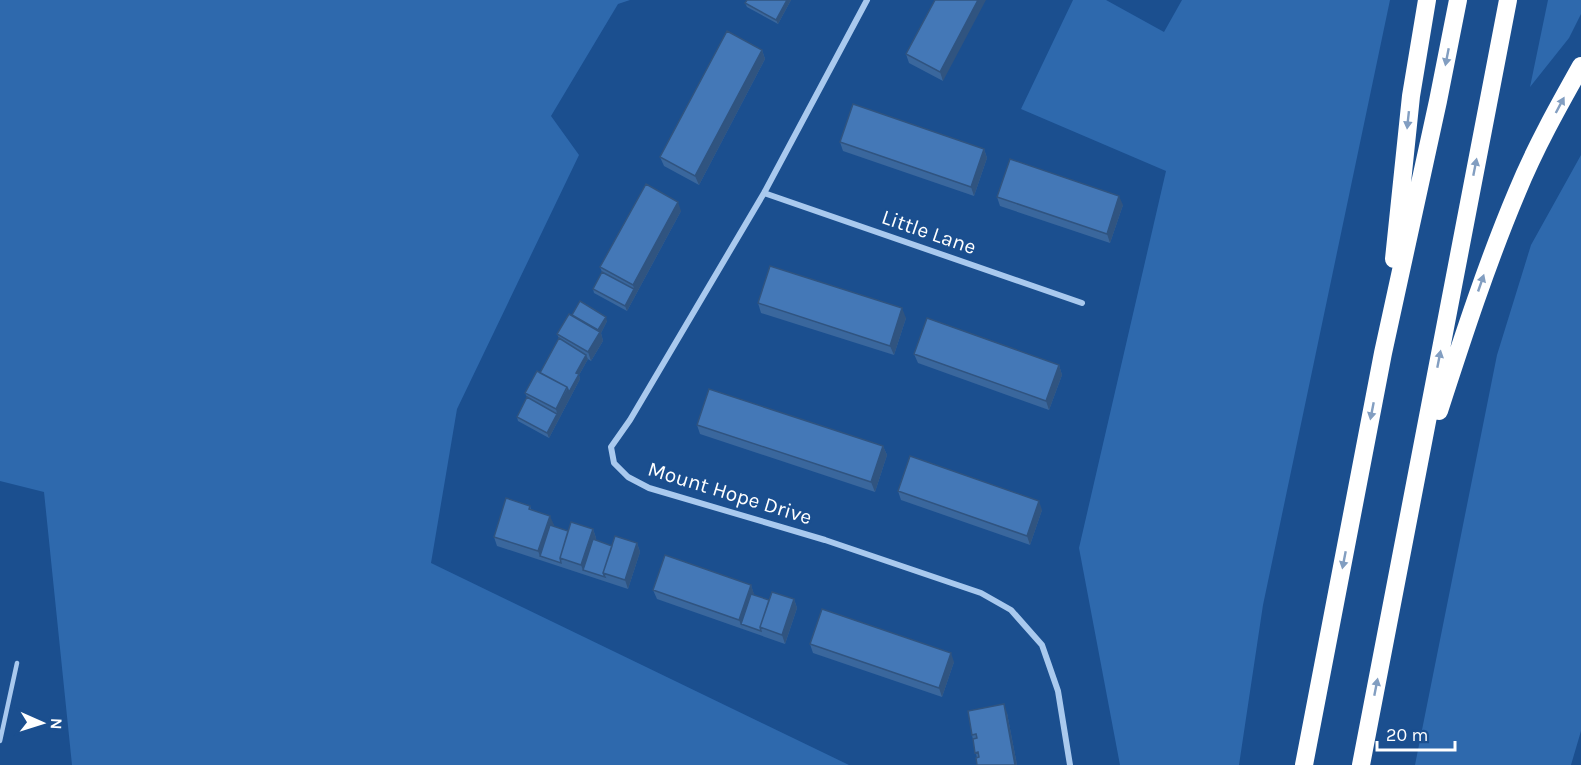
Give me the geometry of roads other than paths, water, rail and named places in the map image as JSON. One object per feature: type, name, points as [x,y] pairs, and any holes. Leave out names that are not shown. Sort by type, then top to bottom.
[{"type":"highway","points":[[1383,353],[1411,96],[1427,0]]},
{"type":"highway","points":[[1304,765],[1383,353],[1458,0]]},
{"type":"highway","points":[[1361,765],[1508,0]]},
{"type":"highway","points":[[1416,478],[1501,231],[1535,151],[1581,66]]},
{"type":"street","name":"Mount Hope Drive","points":[[867,0],[764,193],[630,420],[611,447],[614,463],[628,477],[649,488],[825,540],[981,593],[1011,610],[1042,645],[1058,691],[1070,765]]},
{"type":"street","name":"Little Lane","points":[[764,193],[1082,303]]},
{"type":"lane","points":[[0,741],[17,663]]}]
